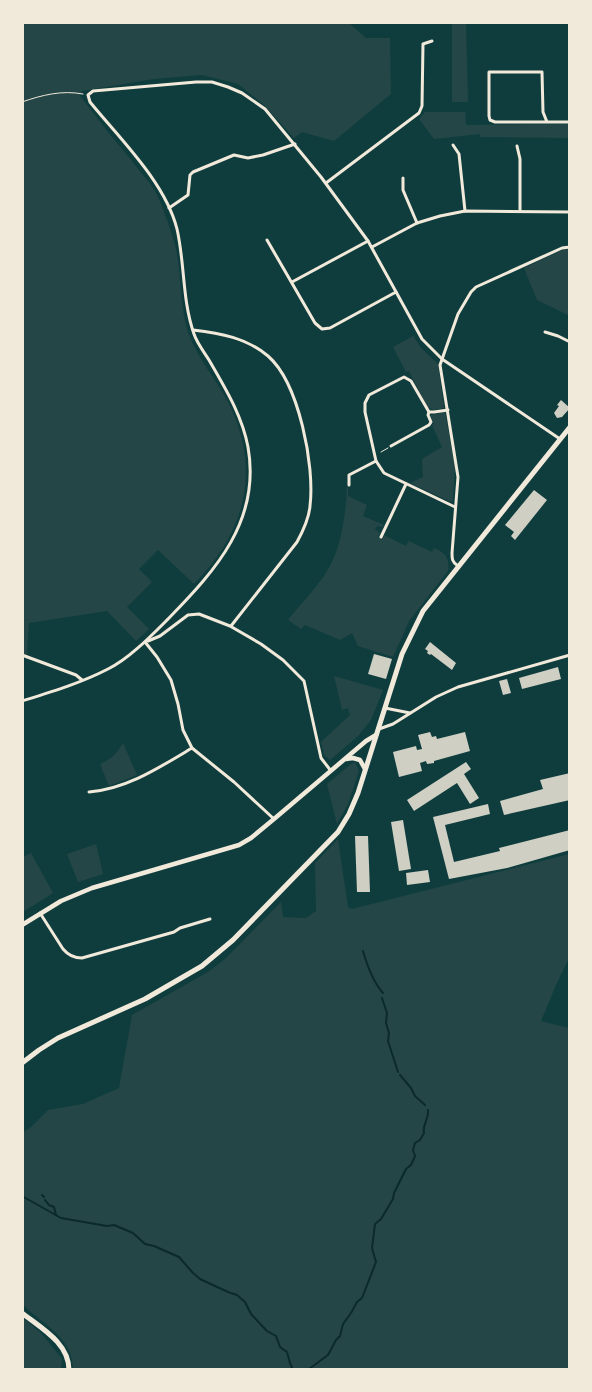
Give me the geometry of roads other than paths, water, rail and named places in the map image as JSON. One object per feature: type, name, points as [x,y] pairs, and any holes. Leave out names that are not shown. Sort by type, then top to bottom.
[{"type":"main road","points":[[22,1063],[58,1038],[145,999],[202,966],[218,954],[338,832],[349,814],[402,654],[423,611],[570,427]]},
{"type":"main road","points":[[22,1313],[60,1344],[66,1353],[69,1370]]},
{"type":"street","points":[[326,183],[419,113],[422,106],[423,44],[432,41]]},
{"type":"street","points":[[547,122],[543,112],[542,72],[488,72],[488,116],[490,120],[495,122],[547,122],[570,122]]},
{"type":"street","points":[[22,701],[109,669],[145,642],[204,581],[221,559],[234,537],[247,502],[249,458],[243,428],[234,404],[194,334],[189,320],[177,228],[155,182],[90,102],[88,95],[93,91],[212,82],[242,93],[258,103],[273,116],[326,183],[368,241],[422,339],[442,359],[560,439]]},
{"type":"street","points":[[169,208],[188,195],[190,175],[216,161],[234,155],[248,158],[264,155],[295,144]]},
{"type":"street","points":[[453,145],[459,154],[465,211]]},
{"type":"street","points":[[517,146],[520,159],[520,211]]},
{"type":"street","points":[[403,178],[403,190],[417,224]]},
{"type":"street","points":[[372,247],[417,224],[440,216],[465,211],[570,212]]},
{"type":"street","points":[[267,240],[315,323],[322,329],[326,329],[396,292]]},
{"type":"street","points":[[292,282],[368,241]]},
{"type":"street","points":[[458,566],[454,564],[452,558],[458,468],[440,371],[442,359],[458,314],[476,287],[562,248],[570,247]]},
{"type":"street","points":[[193,330],[220,334],[247,343],[268,356],[287,381],[302,426],[308,456],[310,506],[303,531],[297,542],[230,626]]},
{"type":"street","points":[[545,332],[570,342]]},
{"type":"street","points":[[391,446],[429,425],[431,422],[428,415],[429,412],[408,378],[404,377],[369,395],[365,403],[365,412],[376,461],[384,473],[456,507]]},
{"type":"street","points":[[429,412],[448,410]]},
{"type":"street","points":[[349,485],[349,475],[376,461]]},
{"type":"street","points":[[381,537],[406,484]]},
{"type":"street","points":[[377,528],[383,531]]},
{"type":"street","points":[[145,642],[160,636],[188,615],[199,614],[230,626],[261,644],[285,661],[304,682],[321,758],[331,771]]},
{"type":"street","points":[[145,642],[171,680],[183,730],[192,748],[234,782],[274,819]]},
{"type":"street","points":[[22,924],[61,901],[92,888],[239,844],[251,838],[377,732],[436,697],[458,687],[570,655]]},
{"type":"street","points":[[22,656],[76,675],[82,680]]},
{"type":"street","points":[[385,708],[411,713]]},
{"type":"street","points":[[89,792],[103,791],[132,781],[192,748]]},
{"type":"street","points":[[344,760],[353,758],[360,760],[365,769]]},
{"type":"street","points":[[40,914],[67,954],[77,958],[174,932],[180,928],[210,920]]},
{"type":"waterway","points":[[363,951],[373,979],[383,993]]},
{"type":"waterway","points":[[382,998],[387,1013],[388,1041],[398,1072]]},
{"type":"waterway","points":[[400,1075],[415,1096],[425,1105]]},
{"type":"waterway","points":[[309,1369],[328,1355],[340,1336],[343,1324],[357,1302],[362,1298],[376,1262],[372,1248],[375,1224],[381,1219],[393,1199],[406,1169],[411,1165],[415,1156],[413,1150],[415,1143],[420,1140],[424,1133],[428,1110]]},
{"type":"waterway","points":[[22,1196],[61,1218],[107,1226],[114,1225],[133,1233],[145,1244],[179,1257],[200,1279],[237,1295],[245,1302],[251,1314],[267,1331],[276,1336],[280,1347],[287,1352],[293,1370]]},
{"type":"waterway","points":[[45,1200],[54,1207],[56,1215]]}]
